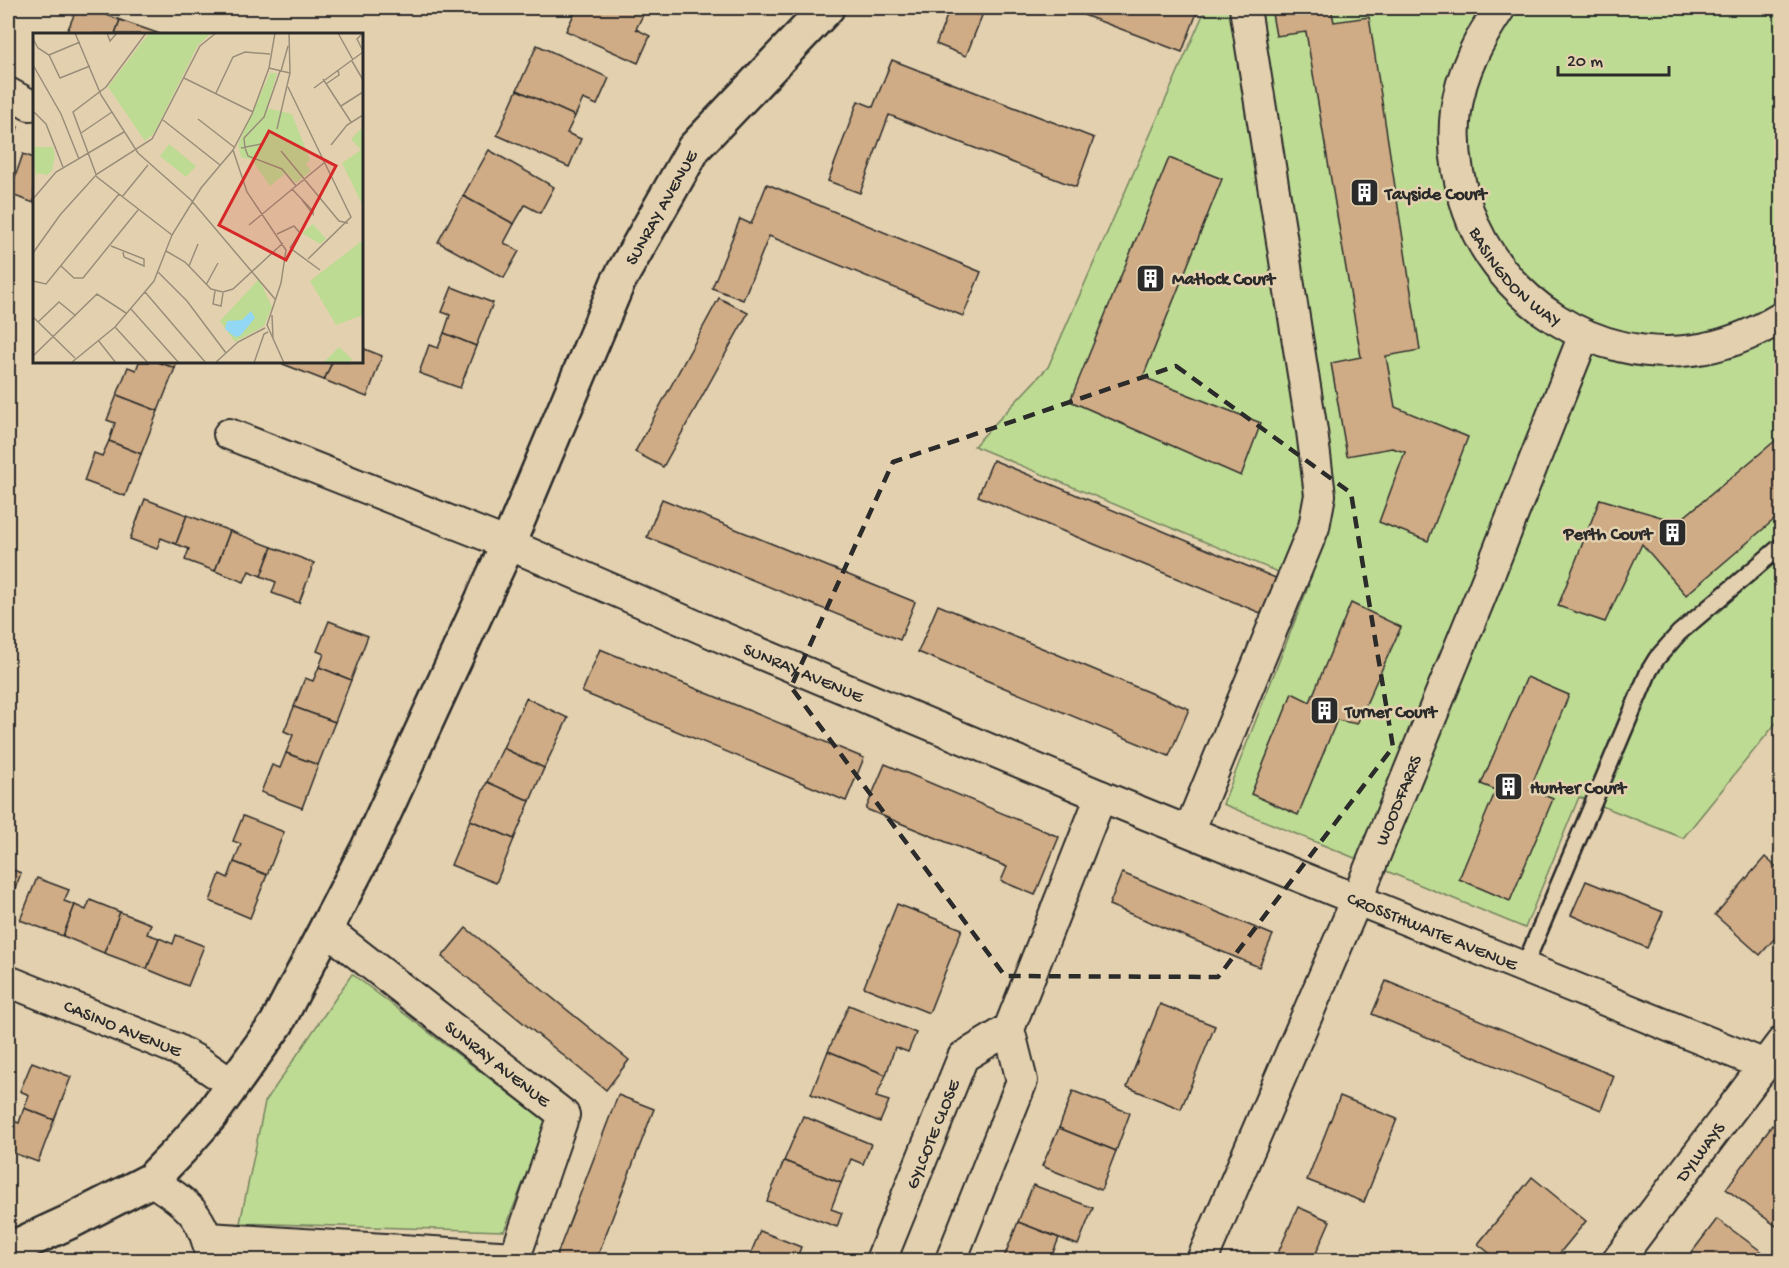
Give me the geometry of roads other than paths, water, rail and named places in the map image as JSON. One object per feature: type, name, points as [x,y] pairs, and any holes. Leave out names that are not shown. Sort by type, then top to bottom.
[{"type":"street","name":"SUNRAY AVENUE","points":[[8,1250],[151,1180],[204,1124],[277,1023],[368,848],[508,544],[618,282],[694,148],[827,8]]},
{"type":"street","points":[[1189,831],[1314,527],[1320,495],[1312,431],[1245,8]]},
{"type":"street","name":"BASINGDON WAY","points":[[1500,8],[1477,46],[1465,73],[1458,102],[1455,151],[1461,190],[1474,227],[1500,269],[1519,292],[1550,316],[1584,335],[1619,346],[1655,352],[1691,351],[1727,343],[1761,330],[1782,317]]},
{"type":"street","name":"WOODFARRS","points":[[1202,1260],[1357,899],[1584,335]]},
{"type":"street","name":"SUNRAY AVENUE","points":[[229,434],[508,544],[740,645],[1101,796]]},
{"type":"street","points":[[951,1260],[1022,1081],[1009,1029],[1101,796]]},
{"type":"street","name":"CROSSTHWAITE AVENUE","points":[[1101,796],[1524,967],[1773,1053]]},
{"type":"street","name":"SUNRAY AVENUE","points":[[209,1249],[515,1257],[564,1114],[327,930]]},
{"type":"street","name":"CASINO AVENUE","points":[[8,981],[176,1049],[233,1085]]},
{"type":"street","name":"GYLCOTE CLOSE","points":[[881,1260],[963,1057],[1009,1029]]},
{"type":"street","name":"DYLWAYS","points":[[1618,1260],[1773,1053]]},
{"type":"street","points":[[151,1180],[179,1199],[196,1216],[209,1249]]},
{"type":"lane","points":[[1524,967],[1649,671],[1679,633],[1782,545]]},
{"type":"place","name":"Tayside Court","points":[[1364,193]]},
{"type":"place","name":"Matlock Court","points":[[1151,278]]},
{"type":"place","name":"Perth Court","points":[[1673,533]]},
{"type":"place","name":"Turner Court","points":[[1324,711]]},
{"type":"place","name":"Hunter Court","points":[[1509,787]]}]
